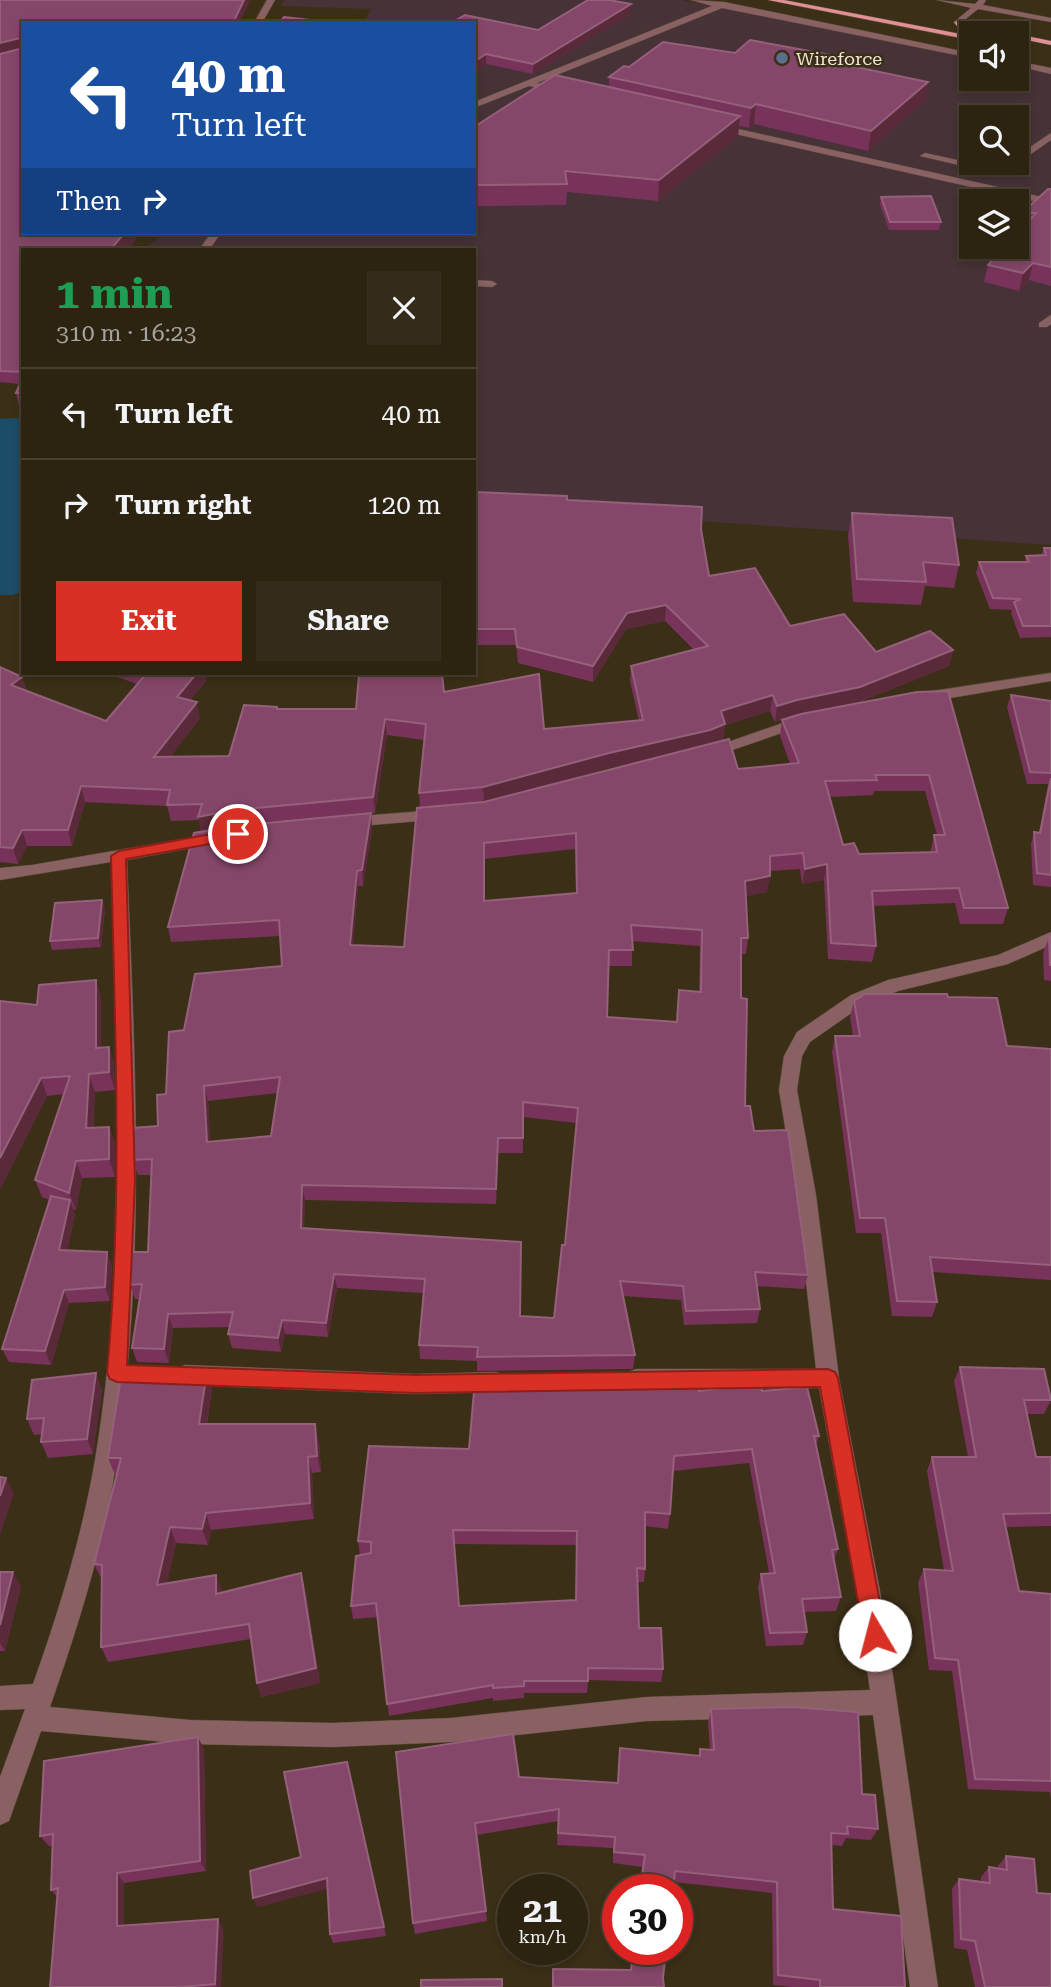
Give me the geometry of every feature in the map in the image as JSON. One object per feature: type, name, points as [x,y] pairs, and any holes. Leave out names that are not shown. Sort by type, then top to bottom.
[{"type":"main road","points":[[772,0],[959,36]]},
{"type":"main road","points":[[944,22],[957,24]]},
{"type":"main road","points":[[1029,38],[1051,43]]},
{"type":"main road","points":[[1029,48],[1051,53]]},
{"type":"street","points":[[259,21],[271,0]]},
{"type":"street","points":[[695,0],[959,54]]},
{"type":"street","points":[[476,104],[732,0]]},
{"type":"street","points":[[941,0],[1051,20]]},
{"type":"street","points":[[957,24],[984,0]]},
{"type":"street","points":[[1029,66],[1051,71]]},
{"type":"street","points":[[531,84],[567,93]]},
{"type":"street","points":[[706,125],[1051,202]]},
{"type":"street","points":[[925,156],[976,166],[1009,167],[1051,136]]},
{"type":"street","points":[[476,283],[492,284]]},
{"type":"street","points":[[906,701],[1051,677]]},
{"type":"street","points":[[692,758],[795,723],[819,718]]},
{"type":"street","points":[[333,824],[453,814]]},
{"type":"street","points":[[0,874],[225,837]]},
{"type":"street","points":[[0,1812],[91,1531],[106,1459],[117,1373],[127,1180],[119,856]]},
{"type":"street","points":[[924,1987],[885,1702],[868,1591],[828,1378],[806,1195],[788,1090],[793,1056],[803,1037],[857,1000],[894,985],[1002,960],[1051,938]]},
{"type":"street","points":[[117,1373],[415,1384],[517,1381]]},
{"type":"street","points":[[611,1380],[828,1378]]},
{"type":"street","points":[[0,1698],[36,1707],[190,1732],[332,1735],[451,1730],[647,1709],[885,1702]]},
{"type":"shaded area","points":[[284,0],[682,0],[959,52],[959,91],[1029,91],[1029,64],[1051,69],[1051,545],[476,506],[476,248],[146,248],[163,235],[476,235],[476,21],[365,21],[371,9],[281,6]]},
{"type":"water","points":[[0,419],[21,419],[21,592],[13,595],[0,595]]},
{"type":"building","points":[[0,0],[244,0],[234,21],[21,21],[21,39],[0,43]]},
{"type":"building","points":[[588,0],[631,4],[533,64],[486,54],[476,61],[476,21],[454,21],[465,15],[538,30]]},
{"type":"building","points":[[284,17],[319,21],[281,21]]},
{"type":"building","points":[[750,40],[852,59],[846,65],[928,82],[871,131],[756,104],[751,108],[609,77],[624,66],[629,67],[663,42],[735,53]]},
{"type":"building","points":[[21,49],[21,235],[129,235],[122,236],[112,248],[21,248],[21,372],[0,371],[0,54]]},
{"type":"building","points":[[555,75],[740,116],[659,180],[565,171],[567,184],[477,185],[476,126]]},
{"type":"building","points":[[1051,189],[1051,267],[1033,263],[1023,273],[988,265],[994,259],[1029,259],[1029,221],[1036,213],[1029,213],[1029,207]]},
{"type":"building","points":[[931,196],[941,222],[890,222],[881,197]]},
{"type":"building","points":[[476,492],[702,507],[701,529],[709,576],[755,568],[790,626],[844,614],[876,652],[930,631],[953,650],[860,687],[777,706],[773,695],[721,711],[725,724],[710,730],[609,753],[483,787],[419,793],[426,724],[385,719],[373,797],[235,810],[198,817],[202,804],[167,805],[170,790],[81,786],[68,830],[22,830],[13,848],[0,847],[0,667],[22,677],[11,685],[106,721],[145,675],[195,675],[177,697],[197,702],[154,757],[229,756],[244,705],[277,709],[356,709],[359,675],[442,675],[444,692],[539,674],[544,729],[643,720],[631,666],[708,646],[666,605],[627,613],[593,666],[517,647],[515,629],[476,629]]},
{"type":"building","points":[[852,513],[952,518],[959,565],[923,562],[926,582],[857,579]]},
{"type":"building","points":[[1044,548],[1051,548],[1051,626],[1023,626],[1014,602],[1021,599],[993,598],[979,562],[1029,562],[1026,556],[1046,555]]},
{"type":"building","points":[[948,691],[1008,908],[964,908],[959,888],[872,891],[876,946],[831,943],[827,864],[805,869],[803,853],[770,856],[770,876],[745,881],[748,938],[741,938],[741,998],[747,999],[745,1106],[750,1106],[754,1131],[788,1130],[808,1275],[755,1272],[760,1309],[686,1311],[683,1286],[620,1281],[635,1355],[477,1357],[478,1347],[419,1345],[425,1279],[334,1274],[326,1323],[282,1320],[278,1338],[228,1334],[233,1312],[168,1314],[164,1349],[132,1348],[142,1284],[130,1285],[131,1252],[148,1252],[152,1159],[133,1160],[133,1128],[158,1126],[157,1095],[166,1094],[169,1032],[184,1030],[195,974],[282,966],[279,920],[168,927],[194,833],[236,826],[371,813],[362,870],[357,871],[350,945],[404,947],[417,808],[484,802],[729,739],[738,769],[799,763],[782,720],[917,692]],"holes":[[[875,775],[929,775],[945,835],[934,835],[937,852],[859,854],[854,843],[843,845],[825,781],[877,780]],[[576,833],[577,893],[484,901],[484,843]],[[631,925],[702,930],[701,992],[679,990],[677,1022],[607,1017],[609,950],[633,950]],[[280,1077],[271,1136],[207,1142],[204,1086]],[[523,1102],[578,1108],[565,1245],[562,1245],[554,1318],[520,1316],[521,1242],[301,1228],[302,1185],[496,1189],[498,1138],[523,1138]]]},
{"type":"building","points":[[1011,695],[1051,701],[1051,773],[1030,772]]},
{"type":"building","points":[[1051,778],[1051,875],[1037,873],[1034,832],[1040,833]]},
{"type":"building","points":[[102,900],[98,938],[50,941],[55,903]]},
{"type":"building","points":[[1051,937],[1051,965],[1050,965]]},
{"type":"building","points":[[96,980],[96,1048],[109,1047],[109,1072],[89,1074],[86,1128],[109,1127],[109,1159],[76,1161],[69,1193],[35,1180],[70,1076],[41,1078],[0,1158],[0,1001],[37,1005],[39,985]]},
{"type":"building","points":[[865,994],[947,994],[948,997],[997,998],[1007,1046],[1051,1049],[1051,1265],[930,1257],[937,1302],[897,1301],[885,1218],[860,1218],[835,1036],[860,1036],[854,1001]]},
{"type":"building","points":[[51,1196],[70,1200],[59,1250],[107,1252],[105,1287],[64,1290],[45,1351],[2,1349]]},
{"type":"building","points":[[960,1367],[1044,1369],[1051,1400],[1024,1400],[1036,1457],[1051,1457],[1051,1513],[1003,1514],[1019,1591],[1051,1594],[1051,1781],[975,1779],[958,1660],[935,1658],[924,1569],[953,1571],[932,1457],[976,1457]]},
{"type":"building","points":[[122,1370],[207,1371],[199,1424],[315,1424],[317,1456],[308,1457],[310,1503],[206,1513],[202,1529],[170,1527],[157,1585],[216,1575],[216,1594],[301,1573],[316,1668],[257,1683],[249,1624],[101,1647],[102,1565],[94,1564],[121,1458],[108,1458]]},
{"type":"building","points":[[96,1373],[87,1439],[41,1442],[44,1418],[27,1419],[32,1380]]},
{"type":"building","points":[[640,1378],[699,1382],[699,1391],[760,1384],[762,1391],[807,1387],[819,1436],[814,1436],[838,1549],[832,1550],[841,1597],[802,1599],[807,1632],[770,1633],[761,1574],[775,1573],[752,1449],[674,1456],[670,1514],[645,1512],[645,1569],[637,1568],[639,1628],[661,1628],[663,1669],[588,1668],[588,1681],[524,1681],[524,1686],[493,1688],[493,1685],[387,1704],[376,1603],[351,1606],[356,1556],[371,1553],[371,1542],[358,1541],[369,1446],[469,1449],[475,1380]],"holes":[[[453,1530],[577,1531],[576,1600],[459,1606]]]},
{"type":"building","points":[[0,1477],[6,1478],[0,1496]]},
{"type":"building","points":[[0,1572],[13,1572],[0,1625]]},
{"type":"building","points":[[791,1707],[858,1712],[862,1794],[875,1795],[878,1829],[847,1826],[848,1834],[831,1833],[833,1909],[901,1916],[905,1987],[820,1987],[820,1980],[778,1975],[777,1882],[675,1871],[675,1874],[642,1874],[645,1855],[614,1852],[615,1837],[558,1833],[559,1809],[475,1823],[486,1911],[413,1923],[396,1752],[513,1734],[519,1777],[618,1783],[620,1748],[700,1756],[700,1749],[714,1750],[711,1709]]},
{"type":"building","points":[[198,1737],[200,1861],[117,1873],[117,1926],[218,1919],[215,1984],[181,1987],[50,1987],[58,1888],[51,1890],[53,1834],[40,1836],[44,1761]]},
{"type":"building","points":[[347,1762],[384,1927],[330,1934],[327,1878],[253,1898],[250,1871],[301,1857],[284,1772]]},
{"type":"building","points":[[1006,1856],[1034,1859],[1037,1893],[1051,1894],[1051,1987],[985,1987],[975,1941],[961,1939],[959,1879],[990,1883],[989,1867],[1007,1870]]},
{"type":"building","points":[[632,1965],[664,1965],[664,1987],[553,1987],[553,1969],[631,1970]]},
{"type":"building","points":[[502,1979],[502,1987],[421,1987],[421,1980]]},
{"type":"place","name":"Wireforce","points":[[782,58]]},
{"type":"route","points":[[238,834],[119,856],[127,1180],[117,1373],[415,1384],[543,1380],[828,1378],[875,1635]]}]
